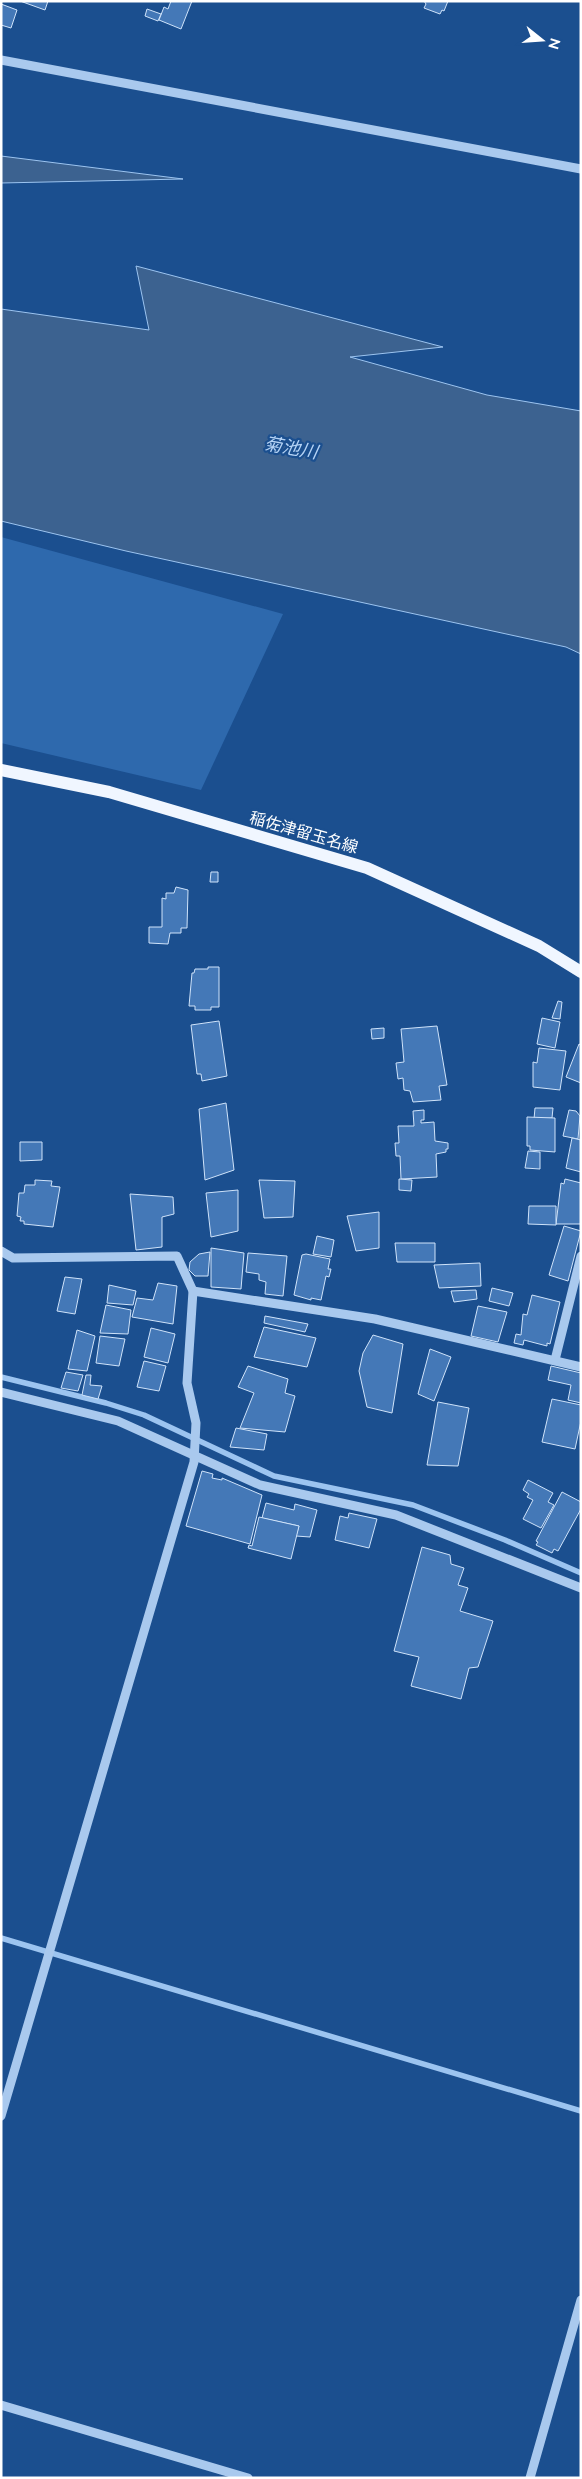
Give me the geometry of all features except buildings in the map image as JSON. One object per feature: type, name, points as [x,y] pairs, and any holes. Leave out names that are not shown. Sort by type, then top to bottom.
[{"type":"main road","name":"稲佐津留玉名線","points":[[1,770],[108,792],[367,868],[539,946],[581,972]]},
{"type":"street","points":[[1,60],[581,169]]},
{"type":"street","points":[[1,1250],[13,1258],[176,1256],[193,1291],[187,1383],[196,1423],[196,1455],[44,1964],[1,2116]]},
{"type":"street","points":[[555,1360],[581,1256]]},
{"type":"street","points":[[193,1291],[375,1319],[581,1367]]},
{"type":"street","points":[[1,1392],[118,1421],[260,1485],[396,1515],[581,1588]]},
{"type":"street","points":[[530,2478],[581,2300]]},
{"type":"street","points":[[1,2405],[248,2478]]},
{"type":"shaded area","points":[[1,537],[283,614],[201,790],[1,743]]},
{"type":"water","points":[[1,156],[183,179],[1,183]]},
{"type":"water","name":"菊池川","points":[[136,266],[443,347],[350,357],[487,395],[581,411],[581,654],[566,647],[126,551],[1,521],[1,309],[149,330]]},
{"type":"waterway","points":[[1,1377],[106,1403],[144,1415],[274,1476],[413,1505],[505,1540],[581,1573]]},
{"type":"waterway","points":[[1,1938],[581,2111]]}]
